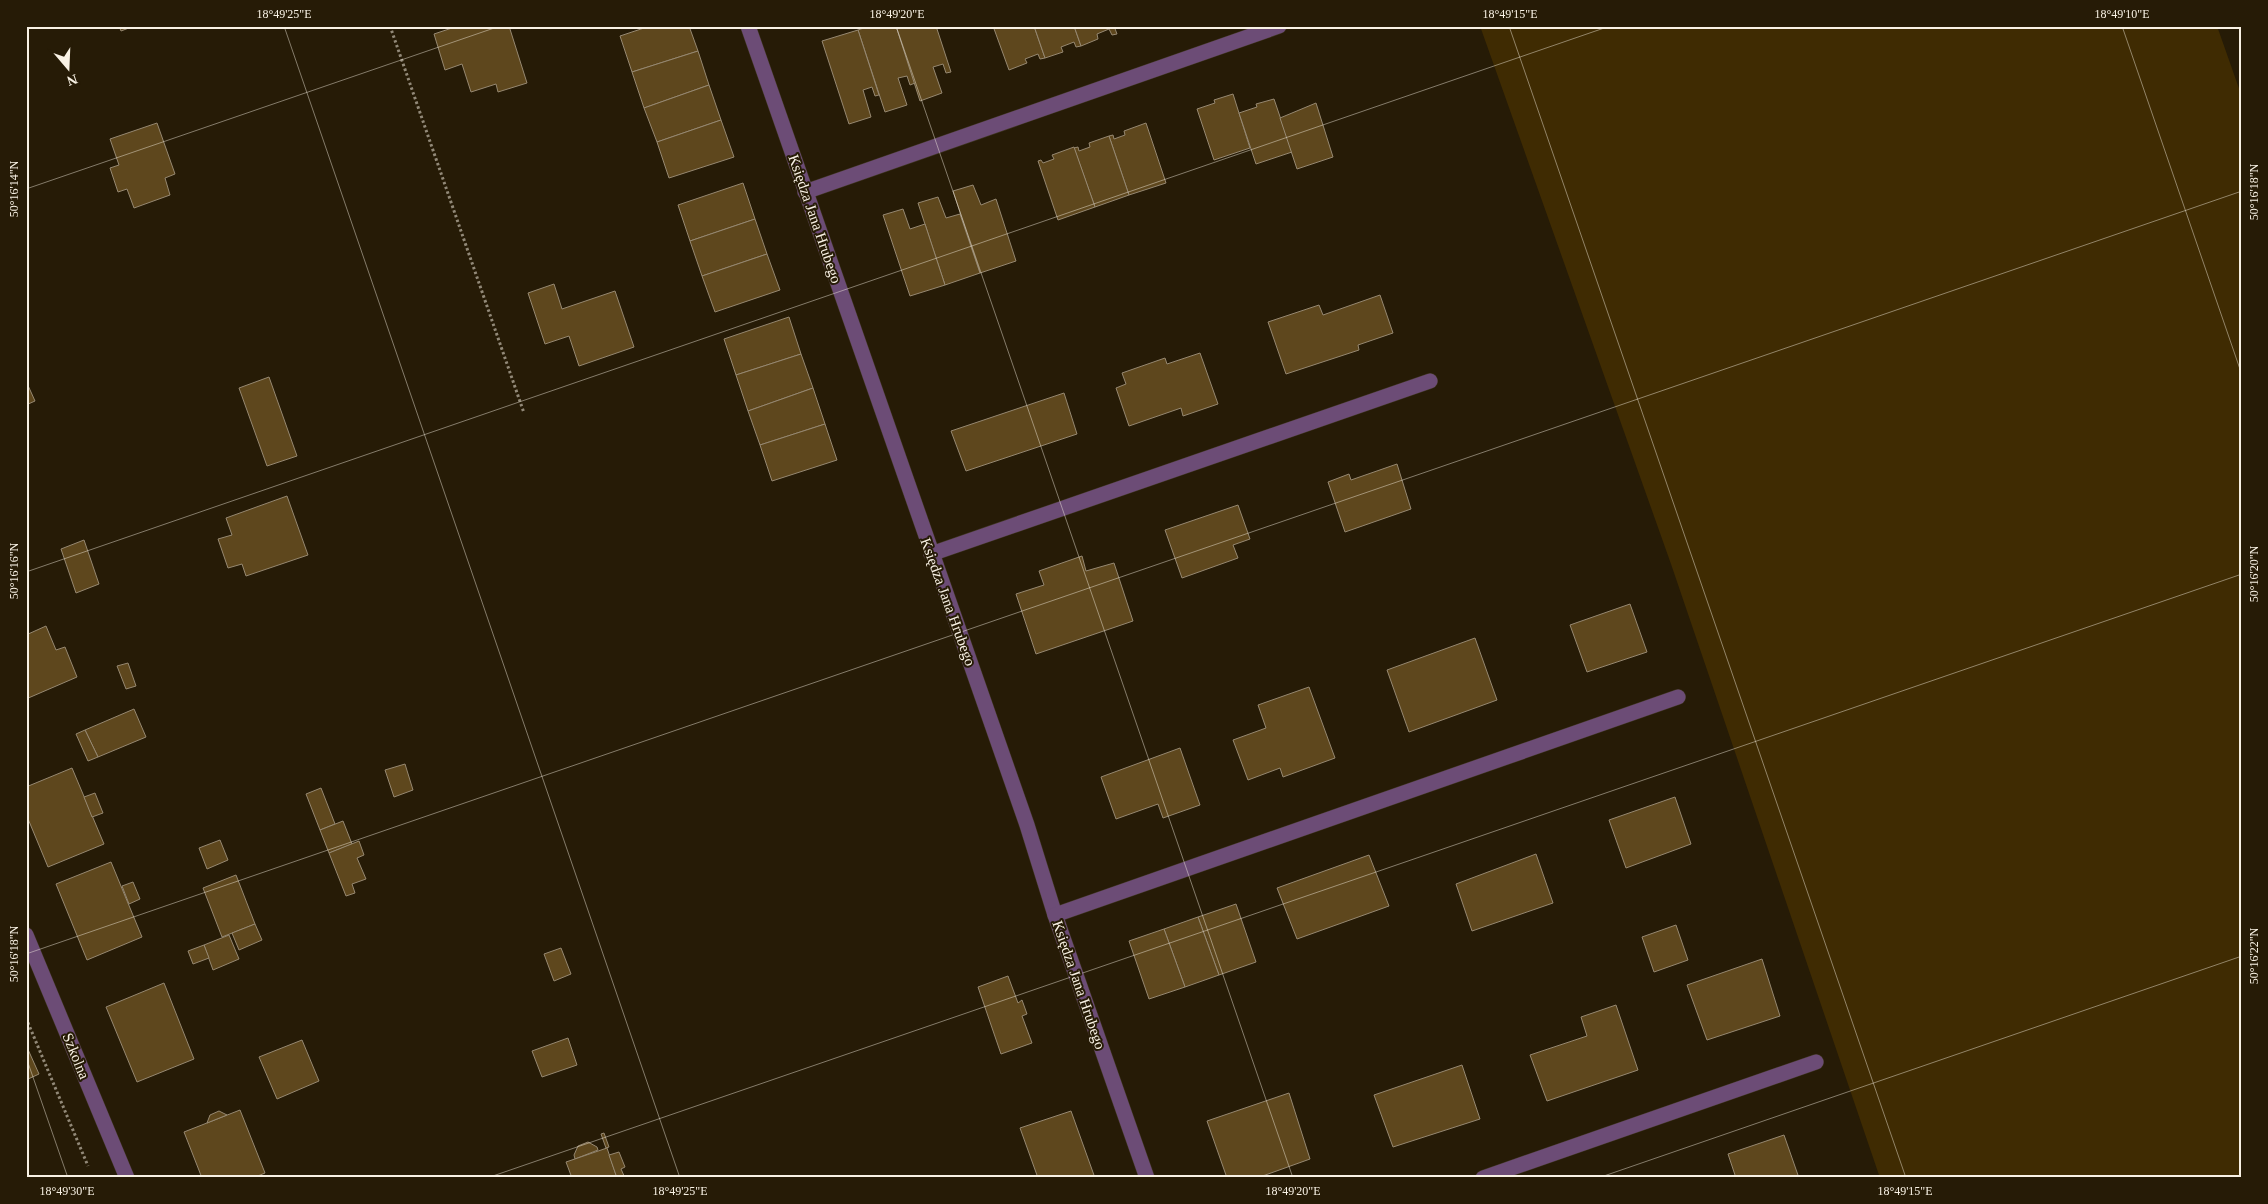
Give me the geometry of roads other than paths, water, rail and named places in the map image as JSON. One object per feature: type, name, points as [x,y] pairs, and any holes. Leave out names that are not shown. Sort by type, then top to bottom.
[{"type":"street","name":"Księdza Jana Hrubego","points":[[748,26],[1027,825],[1055,915],[1147,1178]]},
{"type":"street","points":[[805,192],[1279,26]]},
{"type":"street","points":[[931,554],[1430,381]]},
{"type":"street","points":[[1055,915],[1678,697]]},
{"type":"street","name":"Szkolna","points":[[26,935],[127,1178]]},
{"type":"street","points":[[1483,1178],[1816,1062]]}]
